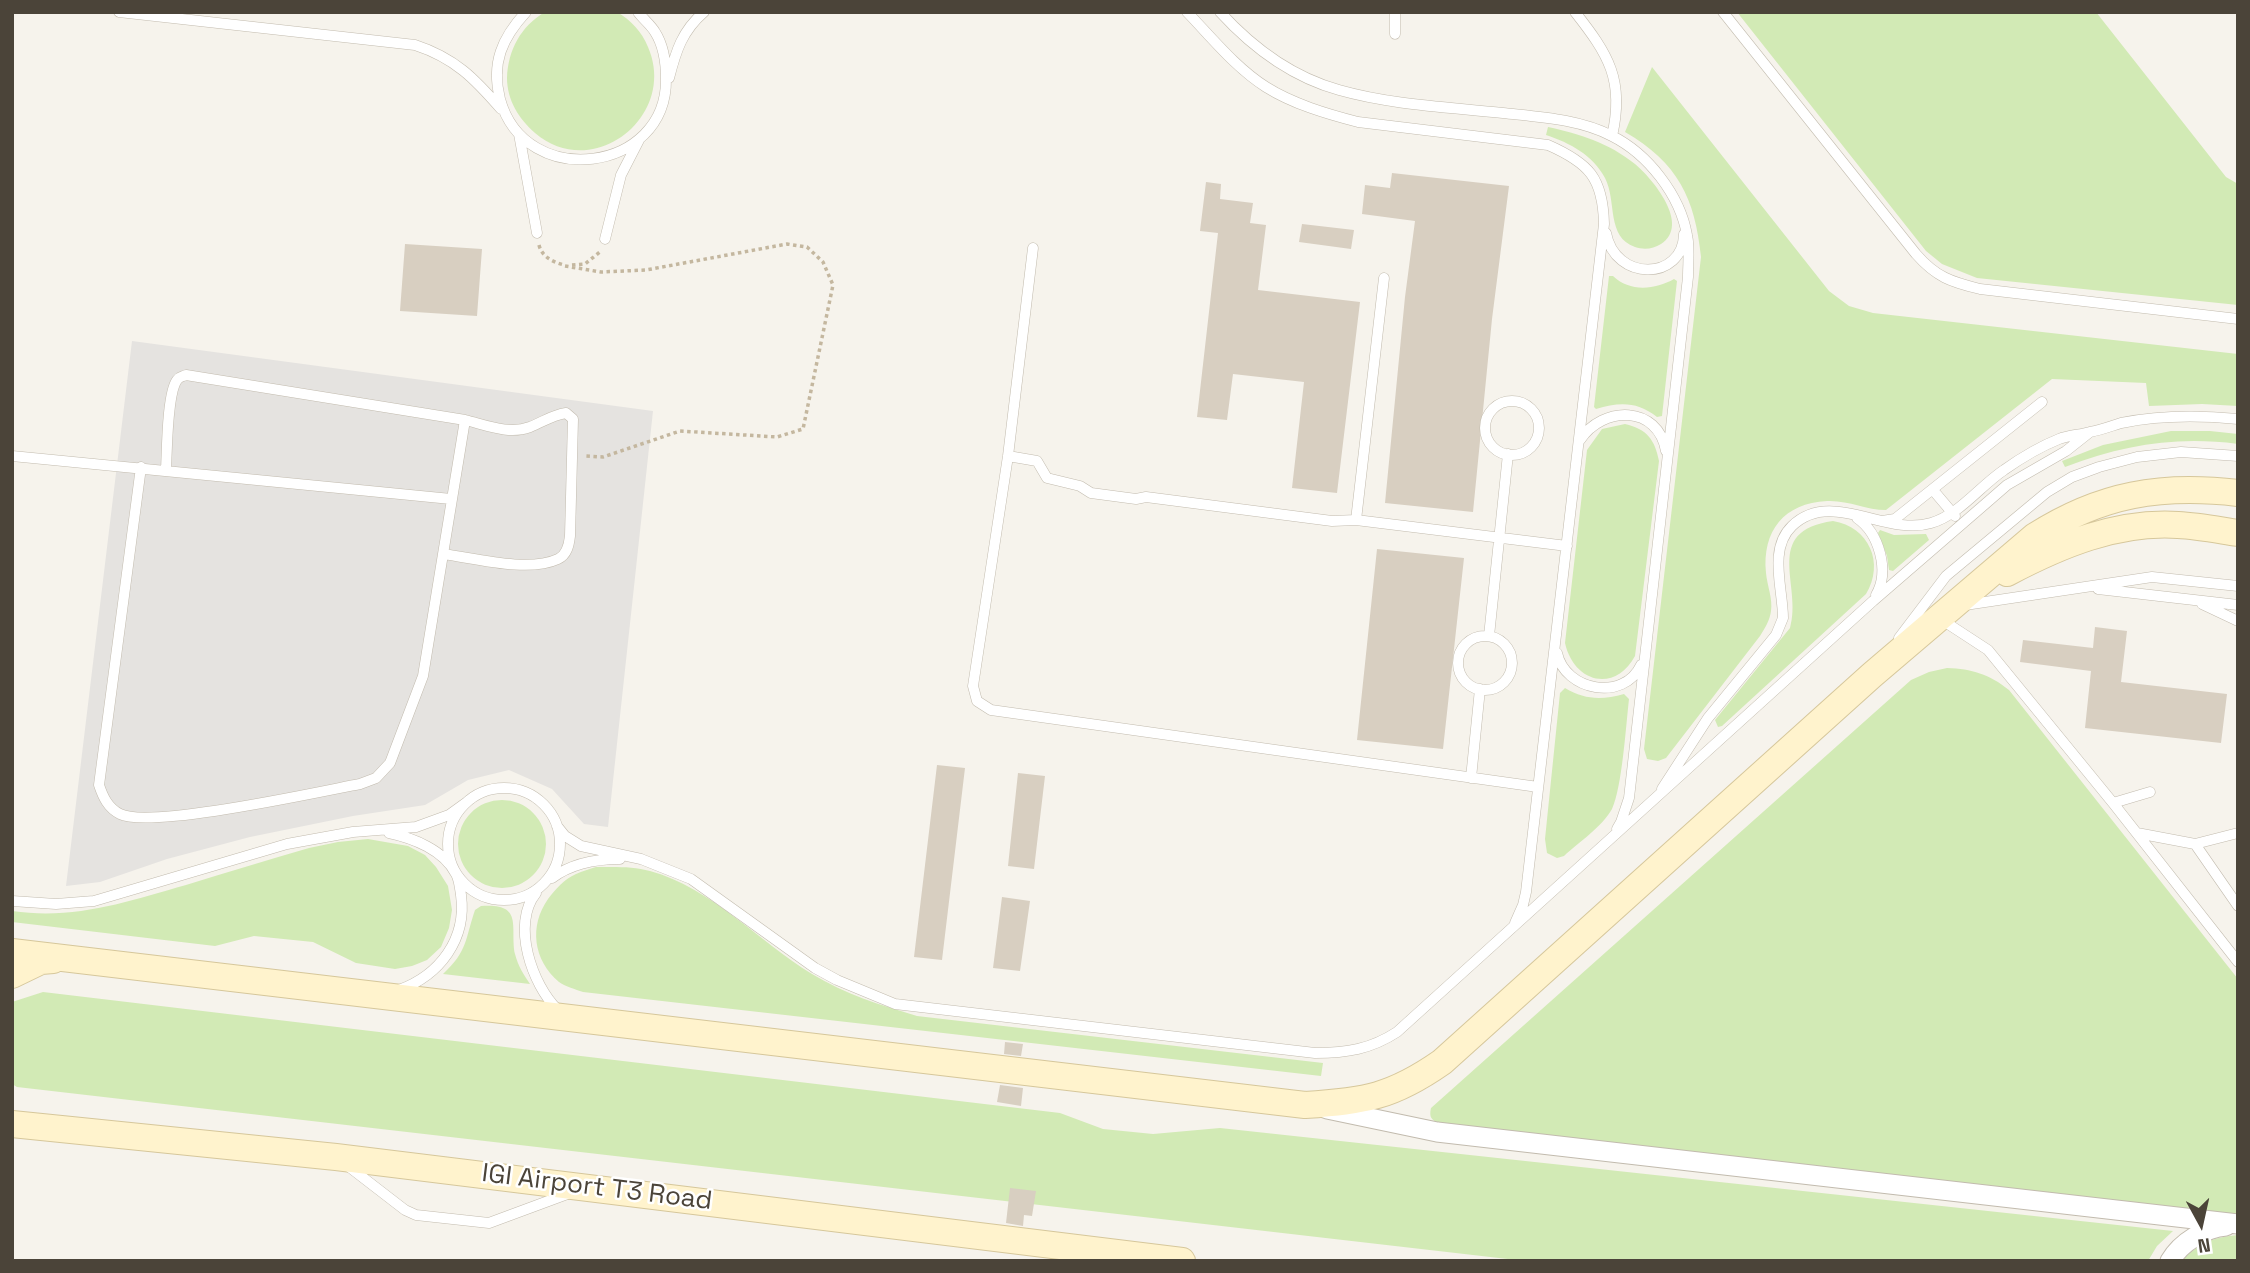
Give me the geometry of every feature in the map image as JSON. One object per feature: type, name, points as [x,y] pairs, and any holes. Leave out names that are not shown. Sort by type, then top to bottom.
[{"type":"main road","points":[[12,952],[1305,1105],[1352,1101],[1385,1094],[1415,1081],[1442,1062],[1872,675],[2035,536],[2063,518],[2119,497],[2169,489],[2238,493]]},
{"type":"main road","points":[[1952,606],[2032,560],[2075,541],[2109,531],[2177,525],[2238,533]]},
{"type":"main road","points":[[12,975],[41,961],[71,959]]},
{"type":"main road","points":[[12,1112],[23,1120],[51,1129]]},
{"type":"main road","name":"IGI Airport T3 Road","points":[[12,1124],[336,1157],[1182,1261]]},
{"type":"street","points":[[1305,1105],[1437,1132],[2238,1224]]},
{"type":"street","points":[[2170,1261],[2192,1237],[2217,1227],[2238,1224]]},
{"type":"lane","points":[[119,12],[415,45],[438,52],[479,83],[519,134],[540,151],[566,160],[593,160],[619,152],[641,137]]},
{"type":"lane","points":[[504,112],[496,85],[498,56],[509,30],[526,12]]},
{"type":"lane","points":[[638,12],[655,33],[666,60],[666,90]]},
{"type":"lane","points":[[605,239],[621,175],[641,137],[657,115],[677,48],[686,30],[704,12]]},
{"type":"lane","points":[[1187,12],[1241,68],[1285,97],[1309,107],[1358,122],[1535,142],[1564,152],[1576,159],[1595,179],[1602,192],[1608,244],[1627,266],[1642,270],[1659,268],[1670,263],[1680,252],[1684,240],[1684,220]]},
{"type":"lane","points":[[1220,12],[1255,47],[1302,76],[1337,89],[1408,103],[1555,118],[1612,136],[1652,168],[1676,200],[1688,237],[1688,277],[1629,797],[1621,822],[1609,841]]},
{"type":"lane","points":[[1395,12],[1395,34]]},
{"type":"lane","points":[[1575,12],[1602,47],[1613,71],[1616,118],[1612,136]]},
{"type":"lane","points":[[1723,12],[1916,254],[1930,270],[1943,278],[1980,289],[2238,319]]},
{"type":"lane","points":[[519,134],[537,233]]},
{"type":"lane","points":[[1508,932],[1518,918],[1526,892],[1604,224]]},
{"type":"lane","points":[[1033,248],[1008,456],[973,686],[977,701],[982,707],[1174,737],[1538,787]]},
{"type":"lane","points":[[1356,520],[1384,278]]},
{"type":"lane","points":[[166,470],[168,421],[174,383],[179,377],[186,375],[515,430],[529,428],[554,415],[566,414],[573,419],[569,545],[566,553],[558,559],[533,565],[443,554]]},
{"type":"lane","points":[[1878,522],[1895,519],[2042,401]]},
{"type":"lane","points":[[1516,402],[1531,409],[1538,424],[1538,433],[1529,449],[1508,454],[1495,449],[1489,442],[1485,425],[1488,417],[1499,405],[1516,402]]},
{"type":"lane","points":[[1654,801],[1708,718],[1781,626],[1783,606],[1778,564],[1780,549],[1791,526],[1803,518],[1834,511],[1902,527],[1917,527],[1942,519],[1997,475],[2040,447],[2063,437],[2153,418],[2187,415],[2238,419]]},
{"type":"lane","points":[[1578,444],[1594,424],[1606,417],[1632,416],[1653,426],[1660,434],[1667,456]]},
{"type":"lane","points":[[141,467],[99,785],[103,798],[120,814],[132,818],[172,817],[360,784],[376,778],[390,763],[423,676],[465,420]]},
{"type":"lane","points":[[12,901],[57,904],[94,901],[287,844],[353,832],[416,827],[449,815],[483,792],[500,788],[519,790],[542,803],[565,836],[581,846],[641,859],[691,879],[815,968],[836,980],[895,1004],[1315,1053],[1360,1050],[1379,1044],[1397,1032],[1873,601],[2007,485],[2066,451],[2091,432]]},
{"type":"lane","points":[[1872,675],[1946,576],[2047,492],[2072,477],[2137,457],[2181,452],[2238,456]]},
{"type":"lane","points":[[1489,636],[1508,454]]},
{"type":"lane","points":[[12,456],[451,499]]},
{"type":"lane","points":[[1008,456],[1037,461],[1047,478],[1080,486],[1091,493],[1136,499],[1146,497],[1332,521],[1356,520],[1567,546]]},
{"type":"lane","points":[[1933,490],[1961,524]]},
{"type":"lane","points":[[1850,514],[1870,529],[1879,551],[1883,578],[1873,601]]},
{"type":"lane","points":[[1952,606],[2152,577],[2238,586]]},
{"type":"lane","points":[[2073,589],[2095,588],[2238,605]]},
{"type":"lane","points":[[2185,599],[2238,621]]},
{"type":"lane","points":[[1952,606],[2113,803],[2238,962]]},
{"type":"lane","points":[[1489,636],[1504,644],[1509,651],[1511,667],[1502,683],[1494,688],[1480,689],[1462,677],[1458,659],[1465,644],[1472,639],[1489,636]]},
{"type":"lane","points":[[1556,644],[1564,671],[1574,680],[1588,686],[1605,688],[1620,685],[1638,671],[1644,658]]},
{"type":"lane","points":[[1471,778],[1480,689]]},
{"type":"lane","points":[[2113,803],[2150,792]]},
{"type":"lane","points":[[374,993],[392,992],[407,987],[437,967],[448,955],[456,939],[462,904],[448,844],[450,828],[456,814],[467,802]]},
{"type":"lane","points":[[557,826],[560,842],[558,858],[552,873],[528,903],[525,913],[529,960],[551,1003],[560,1012],[576,1018]]},
{"type":"lane","points":[[378,830],[407,836],[424,844],[447,863],[470,888],[486,897],[506,900],[525,896],[569,867],[582,862],[641,859]]},
{"type":"lane","points":[[2136,833],[2195,844],[2238,833]]},
{"type":"lane","points":[[2195,844],[2238,905]]},
{"type":"lane","points":[[2219,937],[2238,947]]},
{"type":"lane","points":[[336,1157],[405,1210],[416,1215],[489,1223],[586,1187]]},
{"type":"path","points":[[537,233],[539,249],[551,261],[601,272],[646,270],[787,244],[807,247],[823,262],[832,285],[803,429],[777,437],[680,431],[603,457],[573,455]]},
{"type":"path","points":[[565,266],[585,264],[601,252],[605,239]]},
{"type":"green space","points":[[545,12],[617,12],[636,27],[648,47],[654,73],[651,97],[641,118],[624,135],[604,146],[581,150],[558,146],[529,128],[512,101],[507,78],[513,49],[529,24]]},
{"type":"green space","points":[[1737,12],[2096,12],[2226,177],[2238,184],[2238,305],[1977,278],[1942,264],[1926,251]]},
{"type":"green space","points":[[1652,67],[1829,291],[1849,306],[1873,313],[2238,354],[2238,406],[2149,406],[2146,383],[2052,379],[1886,510],[1827,501],[1799,507],[1788,514],[1772,532],[1768,544],[1766,573],[1771,597],[1770,618],[1760,636],[1666,758],[1658,761],[1647,759],[1644,749],[1701,257],[1694,217],[1681,184],[1658,156],[1625,132]]},
{"type":"green space","points":[[1548,127],[1594,140],[1635,164],[1651,180],[1666,203],[1671,214],[1669,236],[1661,244],[1648,248],[1635,247],[1626,242],[1616,227],[1609,187],[1600,170],[1580,151],[1546,135]]},
{"type":"green space","points":[[1609,276],[1627,285],[1642,288],[1674,279],[1677,281],[1662,416],[1657,417],[1628,404],[1596,409],[1594,407]]},
{"type":"green space","points":[[1625,424],[1649,436],[1659,461],[1635,656],[1627,668],[1606,679],[1586,674],[1577,667],[1565,643],[1587,450],[1602,429]]},
{"type":"green space","points":[[2171,431],[2238,434],[2238,444],[2193,441],[2150,444],[2108,453],[2065,467],[2062,461],[2103,445]]},
{"type":"green space","points":[[1833,521],[1856,531],[1870,548],[1874,570],[1866,594],[1718,727],[1715,720],[1790,628],[1793,612],[1789,562],[1791,548],[1798,536],[1811,527]]},
{"type":"green space","points":[[1880,530],[1894,535],[1926,534],[1929,540],[1893,571],[1889,570],[1878,533]]},
{"type":"green space","points":[[1947,668],[1980,673],[2009,690],[2238,979],[2238,1216],[1439,1123],[1432,1119],[1431,1108],[1911,680]]},
{"type":"green space","points":[[1565,688],[1587,697],[1601,698],[1624,694],[1629,699],[1621,772],[1612,809],[1590,834],[1564,856],[1557,858],[1547,853],[1545,839],[1560,693]]},
{"type":"green space","points":[[502,800],[527,807],[539,819],[546,844],[539,869],[527,881],[502,888],[477,881],[465,869],[458,844],[465,819],[477,807]]},
{"type":"green space","points":[[368,839],[408,846],[425,855],[448,886],[452,910],[449,928],[441,947],[427,960],[395,969],[356,963],[313,942],[254,936],[215,946],[12,922],[12,911],[57,913],[100,908],[309,848]]},
{"type":"green space","points":[[596,867],[637,868],[673,879],[715,903],[792,961],[824,981],[863,998],[917,1016],[1323,1063],[1321,1076],[583,992],[562,984],[550,973],[539,953],[536,931],[542,909],[557,888],[572,876]]},
{"type":"green space","points":[[481,906],[495,906],[509,912],[516,958],[530,984],[443,974],[461,951],[475,910]]},
{"type":"green space","points":[[43,992],[1060,1113],[1103,1129],[1153,1134],[1220,1128],[2173,1231],[2157,1246],[2148,1261],[1525,1261],[17,1087],[12,1084],[12,1002]]},
{"type":"green space","points":[[2238,1235],[2238,1261],[2181,1261],[2207,1242]]},
{"type":"shaded area","points":[[132,341],[653,411],[608,827],[584,824],[552,789],[509,770],[468,780],[425,805],[353,816],[250,837],[167,859],[100,882],[66,886]]},
{"type":"building","points":[[1392,173],[1509,186],[1492,319],[1473,512],[1385,503],[1415,221],[1362,214],[1365,185],[1390,188]]},
{"type":"building","points":[[1206,182],[1221,184],[1220,199],[1253,203],[1250,223],[1266,225],[1258,290],[1360,302],[1337,493],[1292,488],[1304,382],[1233,374],[1227,420],[1197,417],[1218,233],[1200,231]]},
{"type":"building","points":[[1302,224],[1354,230],[1351,249],[1299,242]]},
{"type":"building","points":[[405,244],[482,249],[477,316],[400,311]]},
{"type":"building","points":[[1377,549],[1464,558],[1443,749],[1357,740]]},
{"type":"building","points":[[2095,627],[2127,631],[2121,682],[2227,694],[2221,743],[2085,728],[2091,671],[2020,662],[2023,640],[2093,648]]},
{"type":"building","points":[[937,765],[965,768],[942,960],[914,957]]},
{"type":"building","points":[[1018,773],[1045,776],[1034,869],[1008,866]]},
{"type":"building","points":[[1002,897],[1030,901],[1020,971],[993,968]]},
{"type":"building","points":[[1005,1042],[1023,1044],[1021,1056],[1004,1054]]},
{"type":"building","points":[[1000,1085],[1023,1088],[1021,1106],[997,1102]]},
{"type":"building","points":[[1010,1188],[1036,1191],[1032,1216],[1024,1215],[1023,1226],[1006,1223]]}]
